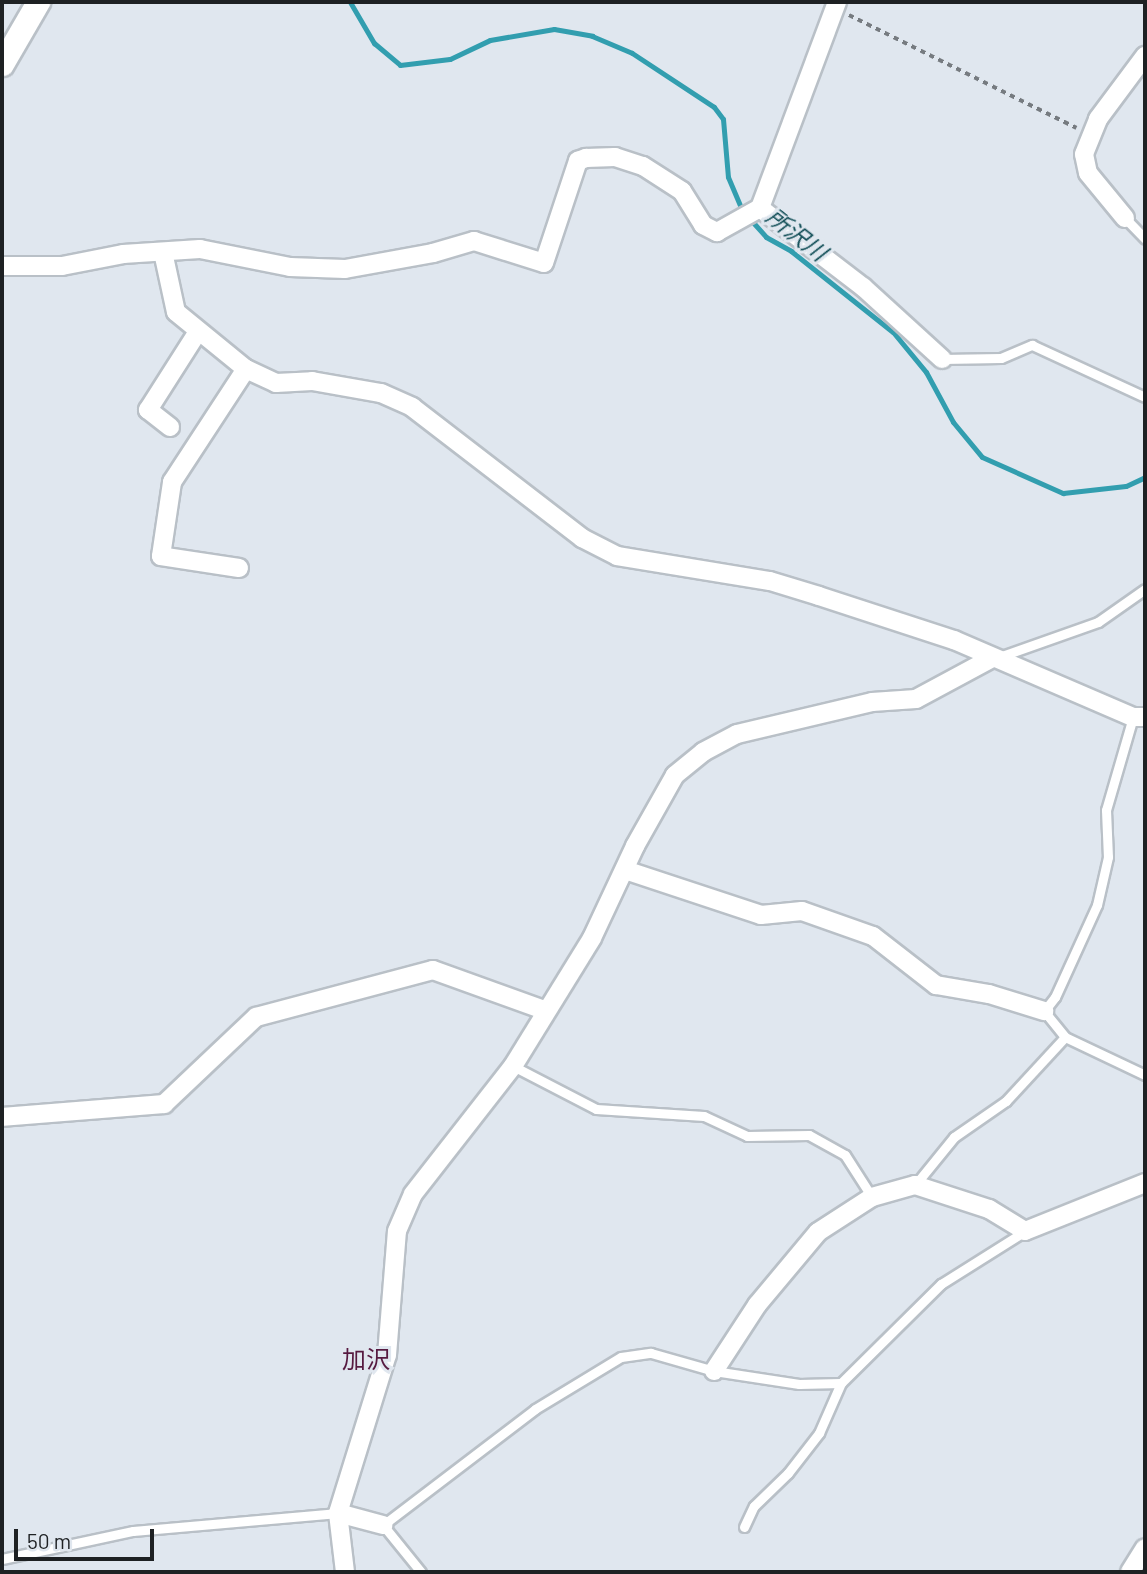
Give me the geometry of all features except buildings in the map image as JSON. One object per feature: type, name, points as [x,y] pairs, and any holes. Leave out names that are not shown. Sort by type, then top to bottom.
[{"type":"main road","points":[[2,64],[38,2]]},
{"type":"street","points":[[2,267],[62,266],[123,254],[200,249],[290,267],[345,269],[433,253],[474,241],[544,262],[578,161],[586,158],[615,157],[643,166],[682,191],[703,225],[718,232],[738,223],[760,208],[836,5]]},
{"type":"street","points":[[1125,218],[1088,173],[1084,154],[1089,134],[1145,55]]},
{"type":"street","points":[[760,208],[863,287],[942,359]]},
{"type":"street","points":[[163,252],[176,312],[197,333],[246,369],[276,383],[312,381],[381,393],[412,407],[582,538],[617,556],[770,581],[954,640],[992,659],[1139,717]]},
{"type":"street","points":[[170,427],[148,410],[197,333]]},
{"type":"street","points":[[239,568],[161,556],[172,482],[246,369]]},
{"type":"street","points":[[345,1572],[338,1513],[387,1355],[397,1231],[413,1194],[513,1066],[544,1010],[592,938],[675,775],[703,752],[737,734],[872,702],[916,699],[992,659]]},
{"type":"street","points":[[625,870],[761,915],[802,911],[873,936],[936,985],[989,993],[1044,1011]]},
{"type":"street","points":[[2,1117],[164,1104],[256,1017],[433,970],[544,1010]]},
{"type":"street","points":[[714,1371],[757,1305],[818,1232],[872,1197],[915,1185],[989,1209],[1026,1231],[1145,1183]]},
{"type":"street","points":[[338,1513],[383,1525]]},
{"type":"street","points":[[1130,1572],[1145,1548]]},
{"type":"lane","points":[[1125,218],[1145,239]]},
{"type":"lane","points":[[942,359],[1000,358],[1032,345],[1123,390],[1145,397]]},
{"type":"lane","points":[[992,659],[1098,622],[1145,589]]},
{"type":"lane","points":[[1139,717],[1106,810],[1108,857],[1097,905],[1055,998],[1044,1011],[1065,1037],[1145,1075]]},
{"type":"lane","points":[[915,1185],[954,1136],[1006,1101],[1065,1037]]},
{"type":"lane","points":[[513,1066],[596,1109],[704,1115],[747,1136],[810,1135],[845,1155],[872,1197]]},
{"type":"lane","points":[[744,1527],[754,1506],[788,1473],[819,1433],[841,1383],[941,1284],[1026,1231]]},
{"type":"lane","points":[[421,1572],[383,1525],[535,1409],[621,1357],[651,1353],[714,1371],[799,1384],[841,1383]]},
{"type":"lane","points":[[2,1559],[133,1531],[338,1513]]},
{"type":"path","points":[[836,5],[1089,134]]},
{"type":"waterway","name":"所沢川","points":[[350,2],[374,43],[400,65],[450,59],[490,40],[554,29],[592,36],[632,53],[714,107],[723,119],[728,177],[743,212]]},
{"type":"waterway","name":"所沢川","points":[[750,219],[766,237],[791,251],[893,332],[926,372],[953,422],[982,457],[1063,493],[1126,486],[1145,477]]},
{"type":"district","name":"加沢","points":[[366,1359]]}]
